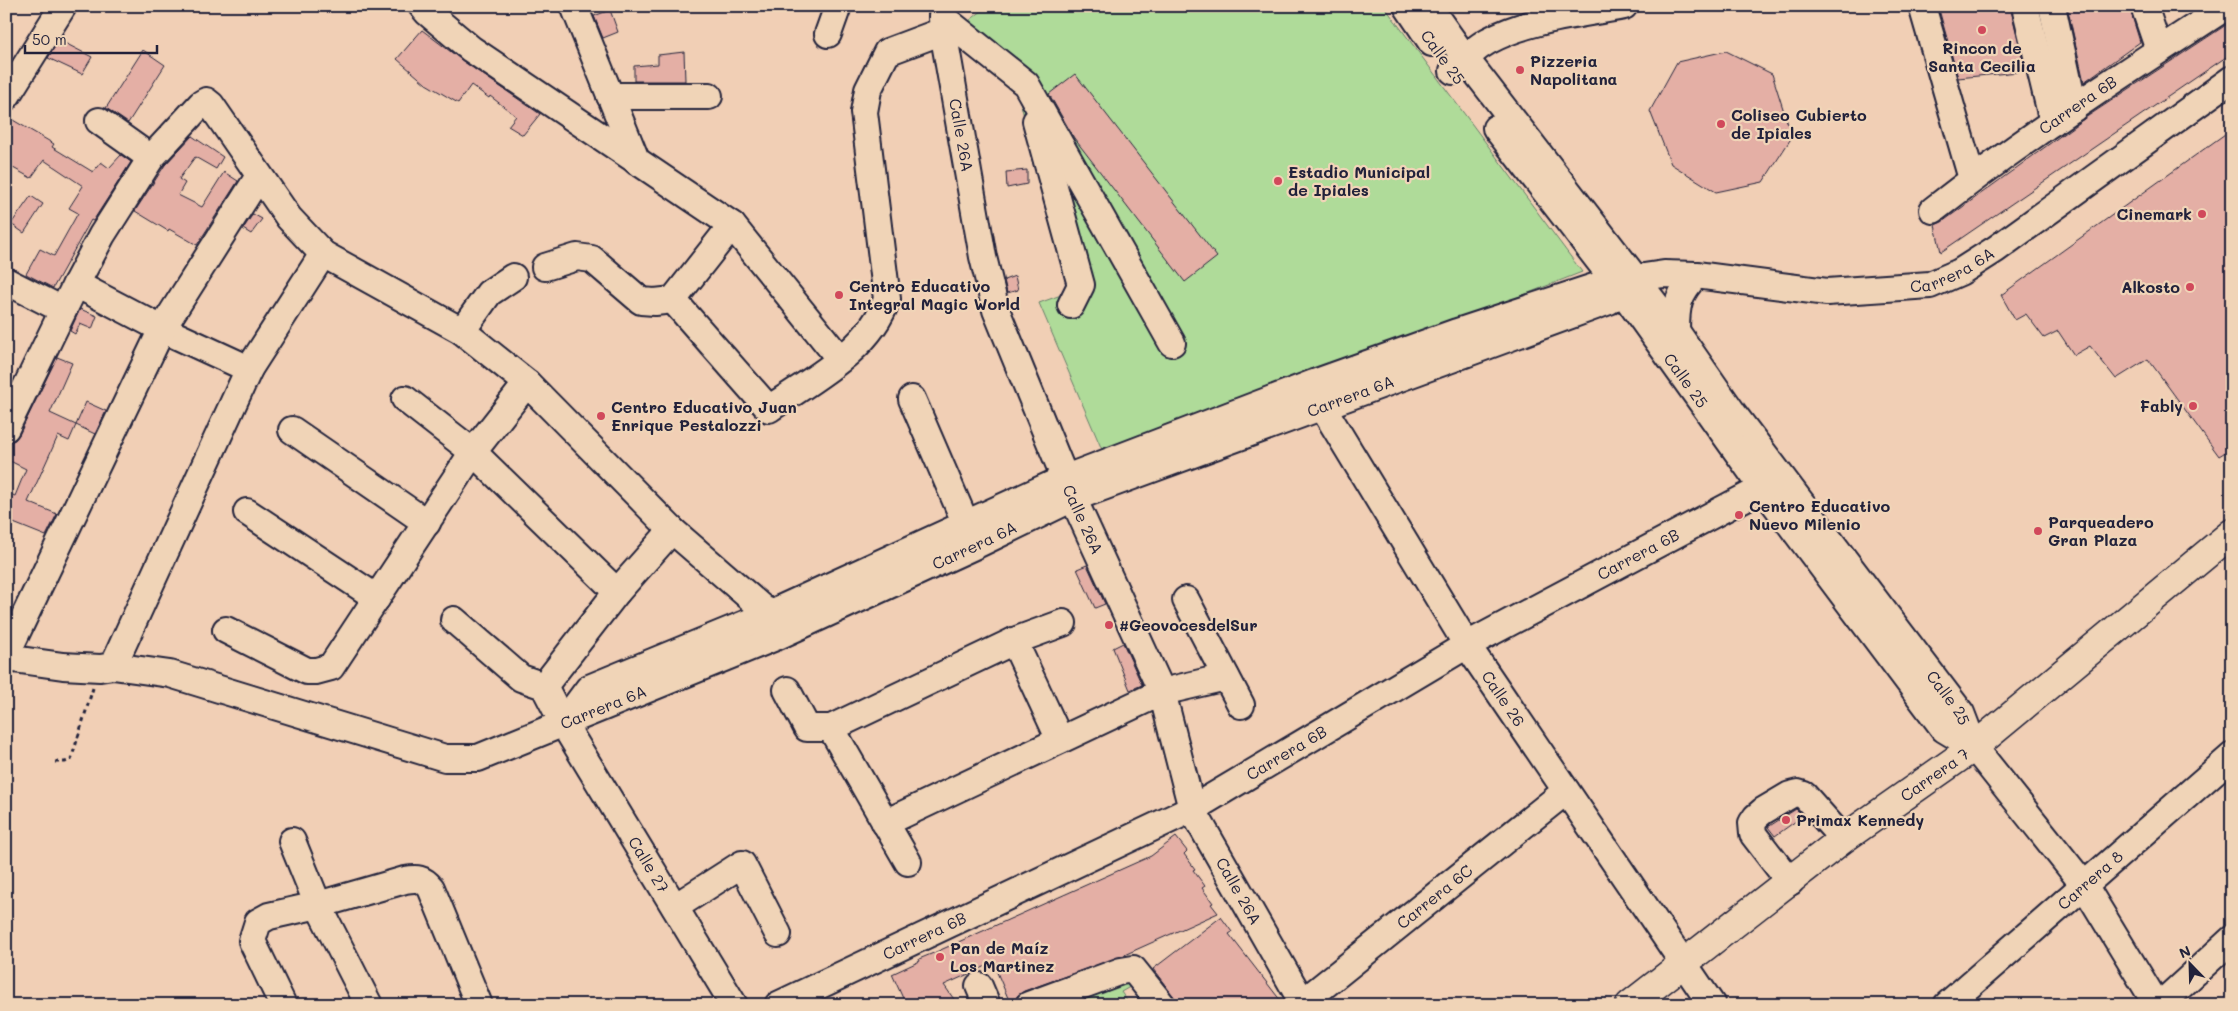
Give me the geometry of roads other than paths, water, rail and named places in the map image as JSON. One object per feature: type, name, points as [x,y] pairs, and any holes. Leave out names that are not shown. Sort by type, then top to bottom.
[{"type":"main road","name":"Carrera 7","points":[[1630,1005],[1843,839],[1974,747],[2232,533]]},
{"type":"street","points":[[6,97],[63,6]]},
{"type":"street","points":[[422,6],[471,49],[732,225],[840,359]]},
{"type":"street","points":[[574,6],[637,162]]},
{"type":"street","points":[[828,34],[838,6]]},
{"type":"street","name":"Calle 25","points":[[1406,6],[1459,65],[1627,281],[1772,482],[1961,713],[1974,747],[2084,885],[2158,1005]]},
{"type":"street","name":"Calle 25","points":[[1428,6],[1459,65]]},
{"type":"street","points":[[1459,65],[1488,41],[1524,16],[1624,6]]},
{"type":"street","points":[[1922,6],[1972,179]]},
{"type":"street","points":[[2025,6],[2064,115]]},
{"type":"street","points":[[2052,6],[2064,115]]},
{"type":"street","points":[[2144,6],[2159,50]]},
{"type":"street","name":"Carrera 6B","points":[[1933,210],[1972,179],[2064,115],[2227,6]]},
{"type":"street","points":[[673,300],[769,409],[840,359],[869,333],[882,315],[887,299],[864,112],[868,90],[887,52],[943,18],[1026,84],[1172,343]]},
{"type":"street","name":"Calle 26A","points":[[943,18],[983,256],[996,310],[1018,369],[1069,488],[1162,692],[1192,809],[1303,1004]]},
{"type":"street","name":"Carrera 6A","points":[[6,656],[63,666],[106,667],[170,674],[445,758],[478,758],[564,724],[1069,488],[1318,394],[1609,301],[1627,281],[1664,274],[1696,275],[1827,292],[1930,285],[1960,272],[1996,248],[2232,79]]},
{"type":"street","points":[[1026,84],[1081,285],[1071,305]]},
{"type":"street","points":[[610,96],[709,96]]},
{"type":"street","points":[[6,428],[63,310],[102,235],[152,158],[201,104],[206,101],[211,104],[289,218],[323,254],[462,331],[527,383],[672,530],[774,625]]},
{"type":"street","points":[[99,121],[152,158]]},
{"type":"street","points":[[6,656],[162,329],[260,176]]},
{"type":"street","points":[[545,267],[577,258],[592,259],[641,301],[673,300],[732,225]]},
{"type":"street","points":[[106,667],[249,369],[323,254]]},
{"type":"street","points":[[1676,331],[1678,300],[1686,286],[1696,275]]},
{"type":"street","points":[[462,331],[489,293],[513,276]]},
{"type":"street","points":[[6,281],[63,310]]},
{"type":"street","name":"Calle 25","points":[[1627,281],[1676,331],[1733,413],[1772,482]]},
{"type":"street","points":[[76,284],[162,329],[249,369]]},
{"type":"street","points":[[226,630],[307,671],[332,667],[474,452],[527,383]]},
{"type":"street","name":"Calle 26","points":[[1318,394],[1467,645],[1712,1005]]},
{"type":"street","points":[[405,399],[474,452],[618,592]]},
{"type":"street","points":[[912,399],[970,535]]},
{"type":"street","points":[[292,430],[427,523]]},
{"type":"street","name":"Carrera 6B","points":[[778,1005],[1192,809],[1467,645],[1772,482]]},
{"type":"street","points":[[247,512],[377,598]]},
{"type":"street","points":[[454,620],[521,678],[544,686],[618,592],[672,530]]},
{"type":"street","points":[[1186,600],[1242,705]]},
{"type":"street","points":[[787,690],[807,728],[831,728],[1014,641],[1062,623]]},
{"type":"street","points":[[1014,641],[1060,740]]},
{"type":"street","points":[[884,823],[1162,692],[1226,677]]},
{"type":"street","name":"Calle 27","points":[[544,686],[564,724],[734,1005]]},
{"type":"street","points":[[831,728],[908,862]]},
{"type":"street","name":"Carrera 8","points":[[1947,1005],[2232,756]]},
{"type":"street","name":"Carrera 6C","points":[[1303,1004],[1566,791]]},
{"type":"street","points":[[1790,882],[1753,834],[1752,823],[1756,817],[1790,795],[1798,793],[1804,795],[1843,839]]},
{"type":"street","points":[[292,841],[318,905],[369,1005]]},
{"type":"street","points":[[675,907],[742,864],[778,934]]},
{"type":"street","points":[[283,1005],[252,942],[258,922],[269,916],[418,878],[431,888],[479,1005]]},
{"type":"street","points":[[2158,1005],[2232,939]]},
{"type":"street","points":[[1029,1005],[1121,971],[1133,969],[1162,1005]]},
{"type":"place","name":"Rincon de Santa Cecilia","points":[[1982,30]]},
{"type":"place","name":"Pizzeria Napolitana","points":[[1520,70]]},
{"type":"place","name":"Coliseo Cubierto de Ipiales","points":[[1721,124]]},
{"type":"place","name":"Estadio Municipal de Ipiales","points":[[1278,181]]},
{"type":"place","name":"Cinemark","points":[[2202,214]]},
{"type":"place","name":"Alkosto","points":[[2190,287]]},
{"type":"place","name":"Centro Educativo Integral Magic World","points":[[839,295]]},
{"type":"place","name":"Fably","points":[[2193,406]]},
{"type":"place","name":"Centro Educativo Juan Enrique Pestalozzi","points":[[601,416]]},
{"type":"place","name":"Centro Educativo Nuevo Milenio","points":[[1739,515]]},
{"type":"place","name":"Parqueadero Gran Plaza","points":[[2038,531]]},
{"type":"place","name":"#GeovocesdelSur","points":[[1109,625]]},
{"type":"place","name":"Primax Kennedy","points":[[1786,820]]},
{"type":"place","name":"Pan de Maíz Los Martinez","points":[[940,957]]}]
